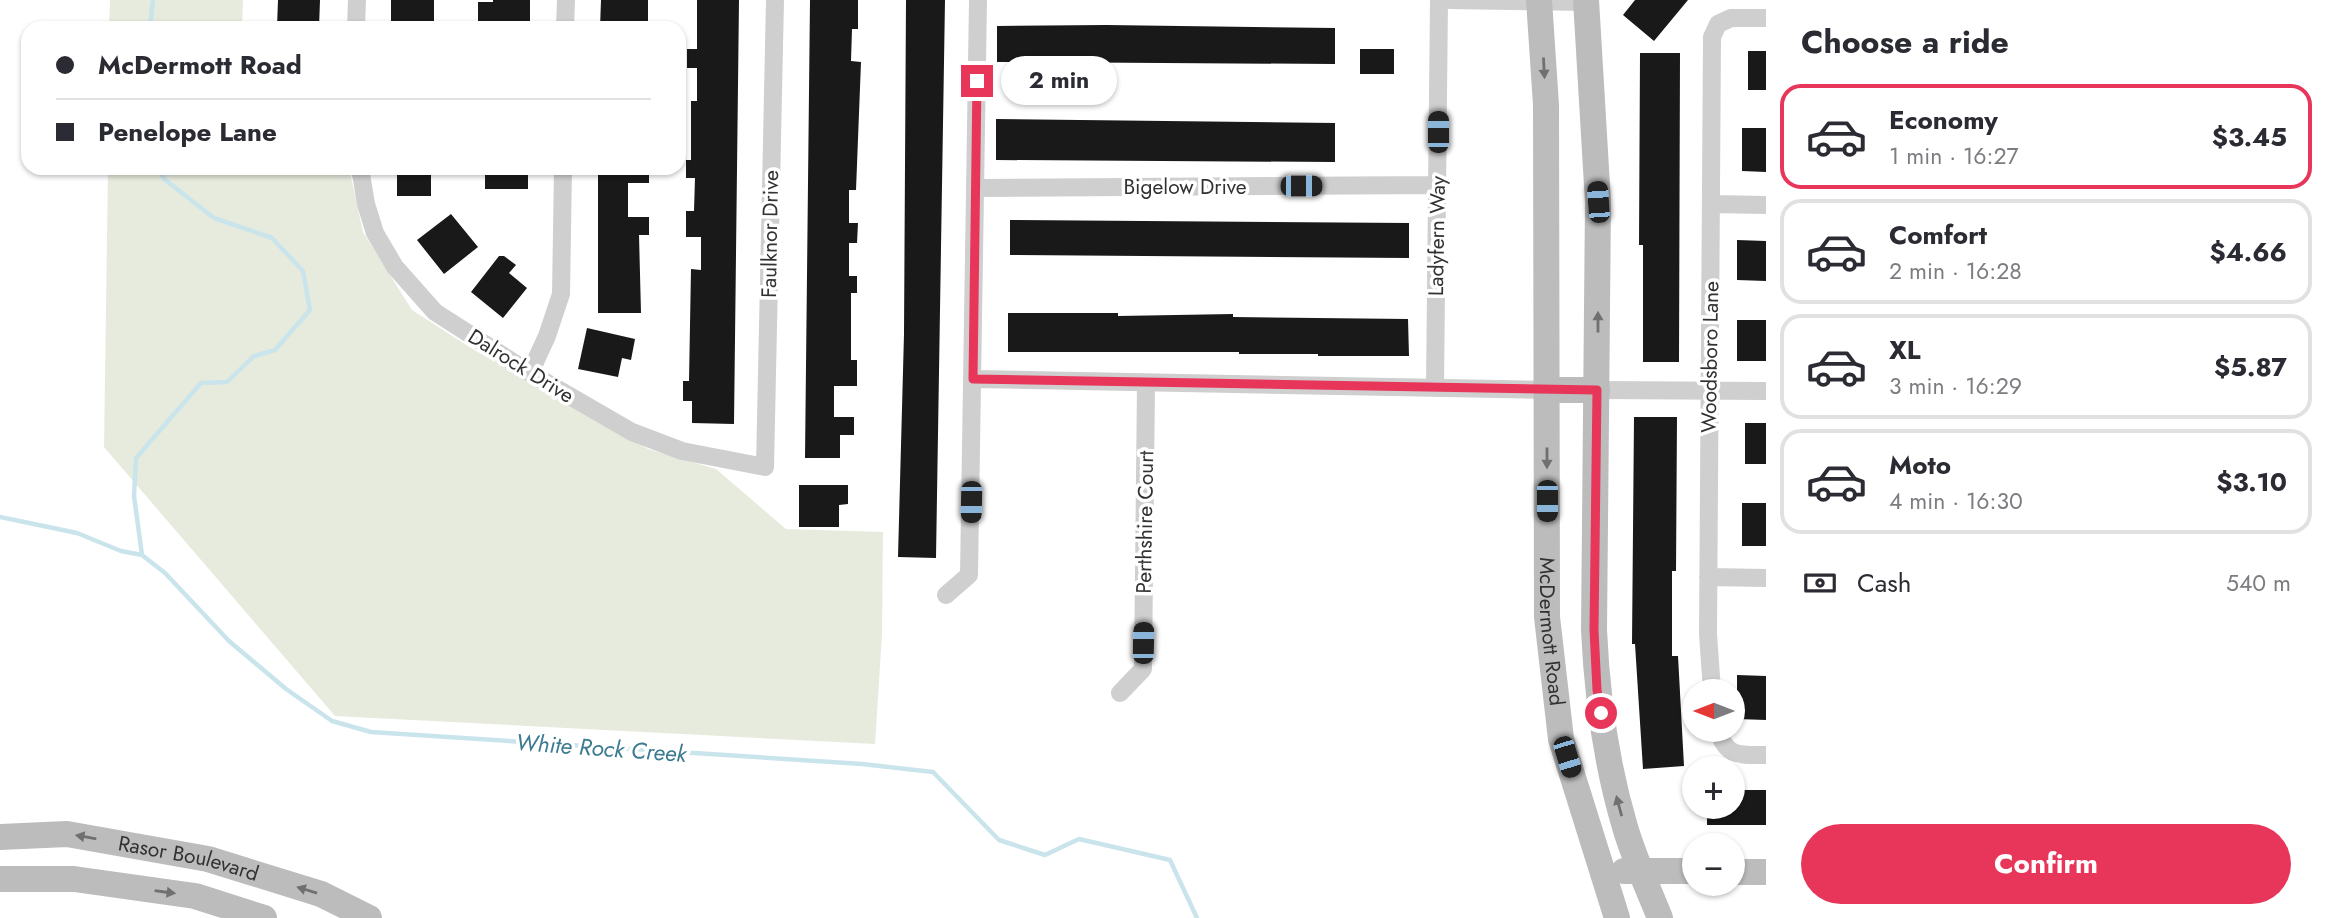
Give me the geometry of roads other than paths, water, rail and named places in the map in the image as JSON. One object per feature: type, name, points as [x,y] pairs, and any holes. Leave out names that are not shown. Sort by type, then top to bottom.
[{"type":"main road","name":"McDermott Road","points":[[1540,1],[1546,105],[1547,617],[1552,677],[1561,739],[1617,918]]},
{"type":"main road","name":"McDermott Road","points":[[1586,1],[1598,202],[1594,630],[1597,690],[1613,783],[1625,829],[1660,918]]},
{"type":"main road","points":[[1547,390],[1597,390]]},
{"type":"main road","name":"Rasor Boulevard","points":[[0,837],[67,834],[208,859],[321,894],[369,918]]},
{"type":"main road","points":[[1601,870],[1682,872]]},
{"type":"main road","points":[[1745,872],[1766,872]]},
{"type":"main road","name":"Rasor Boulevard","points":[[0,879],[74,879],[195,896],[264,918]]},
{"type":"street","points":[[356,21],[357,0]]},
{"type":"street","points":[[565,21],[566,0]]},
{"type":"street","name":"Faulknor Drive","points":[[765,467],[775,0]]},
{"type":"street","points":[[946,594],[969,575],[978,0]]},
{"type":"street","name":"Ladyfern Way","points":[[1436,388],[1439,0]]},
{"type":"street","points":[[1449,0],[1586,1]]},
{"type":"street","name":"Woodsboro Lane","points":[[1711,679],[1708,577],[1712,37],[1718,24],[1731,18],[1766,18]]},
{"type":"street","name":"Dalrock Drive","points":[[361,175],[375,233],[395,267],[435,312],[530,373],[632,432],[682,451],[765,467]]},
{"type":"street","points":[[530,373],[547,336],[561,294],[563,175]]},
{"type":"street","name":"Bigelow Drive","points":[[976,188],[1437,185]]},
{"type":"street","points":[[1712,204],[1766,205]]},
{"type":"street","points":[[973,379],[1547,390]]},
{"type":"street","name":"Perthshire Court","points":[[1119,693],[1143,669],[1146,383]]},
{"type":"street","points":[[1597,390],[1766,391]]},
{"type":"street","points":[[1708,577],[1766,578]]},
{"type":"street","points":[[1723,742],[1734,754],[1766,755]]},
{"type":"waterway","points":[[151,21],[153,0]]},
{"type":"waterway","points":[[142,555],[134,496],[136,458],[201,383],[227,382],[254,356],[275,350],[310,310],[303,271],[272,238],[214,218],[164,179],[163,175]]},
{"type":"waterway","name":"White Rock Creek","points":[[0,517],[77,533],[121,551],[142,555],[165,573],[229,641],[286,689],[332,721],[371,732],[862,764],[933,772],[999,840],[1045,855],[1079,839],[1170,860],[1197,918]]}]
